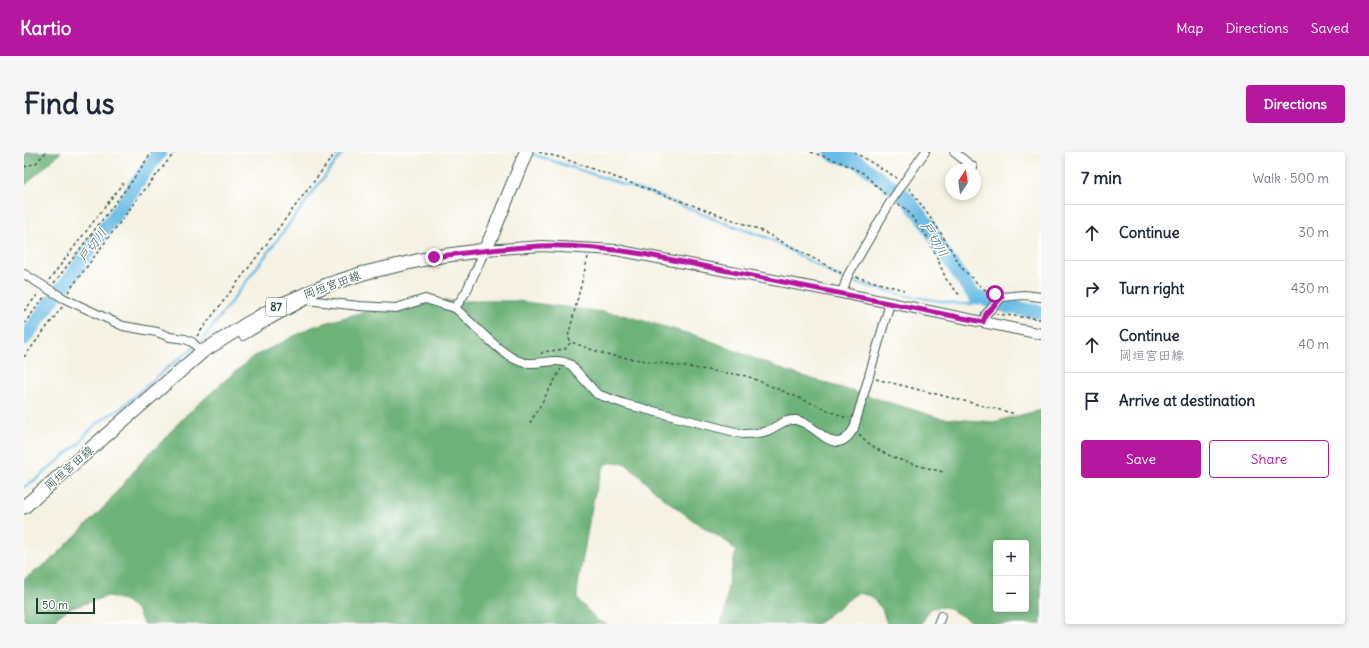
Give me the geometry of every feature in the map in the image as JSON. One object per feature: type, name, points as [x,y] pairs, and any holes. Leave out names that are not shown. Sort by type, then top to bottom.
[{"type":"main road","points":[[485,250],[526,152]]},
{"type":"main road","name":"岡垣宮田線","points":[[24,507],[202,352],[245,324],[278,306],[327,285],[364,272],[399,264],[485,250]]},
{"type":"street","points":[[842,293],[848,275],[891,201],[925,152]]},
{"type":"street","points":[[954,152],[969,164]]},
{"type":"street","points":[[455,308],[466,292],[485,250],[542,246],[590,248],[643,254],[890,303],[984,318],[1041,334]]},
{"type":"street","points":[[24,274],[65,299],[123,326],[185,339],[192,342],[202,352]]},
{"type":"street","points":[[984,318],[1002,297],[1024,295],[1041,298]]},
{"type":"street","points":[[243,336],[307,300],[358,306],[396,308],[424,299],[455,308],[508,356],[529,364],[551,361],[565,362],[570,365],[597,394],[626,404],[743,434],[755,434],[767,431],[786,420],[796,420],[811,426],[830,442],[839,442],[850,436],[854,428],[890,303]]},
{"type":"path","points":[[24,167],[36,163],[46,152]]},
{"type":"path","points":[[24,311],[47,288],[132,181],[152,152]]},
{"type":"path","points":[[24,357],[138,198],[175,152]]},
{"type":"path","points":[[192,342],[336,152]]},
{"type":"path","points":[[539,152],[562,158],[758,229],[842,274],[904,290]]},
{"type":"path","points":[[811,152],[840,162],[863,173],[891,201],[906,209],[928,239],[946,279],[961,297]]},
{"type":"path","points":[[854,152],[904,183],[923,206],[962,268],[982,288],[1002,297]]},
{"type":"path","points":[[24,324],[47,288],[123,184]]},
{"type":"path","points":[[590,248],[568,336],[571,342],[607,355],[747,376],[844,417],[857,418]]},
{"type":"path","points":[[984,318],[1041,319]]},
{"type":"path","points":[[529,364],[543,352],[565,348],[571,342]]},
{"type":"path","points":[[530,423],[565,362]]},
{"type":"path","points":[[868,377],[1016,414]]},
{"type":"path","points":[[854,428],[866,441],[886,454],[943,472]]},
{"type":"green space","points":[[24,152],[61,152],[24,186]]},
{"type":"green space","points":[[440,301],[517,301],[619,314],[701,337],[786,371],[940,418],[993,422],[1041,410],[1041,624],[976,624],[946,607],[931,608],[921,624],[887,624],[882,609],[871,596],[857,593],[817,624],[721,624],[725,611],[728,585],[736,552],[730,544],[694,521],[661,496],[626,464],[615,462],[605,464],[597,486],[589,522],[577,594],[577,599],[598,621],[607,624],[143,624],[138,611],[126,601],[108,596],[68,609],[56,618],[55,624],[24,624],[24,579],[51,560],[104,507],[149,453],[157,447],[182,419],[222,383],[253,357],[312,327],[379,307]]},
{"type":"waterway","name":"戸切川","points":[[24,339],[56,295],[72,276],[135,185],[160,152]]},
{"type":"waterway","points":[[24,487],[39,477],[81,442],[88,432],[98,423],[120,409],[166,369],[201,342],[343,152]]},
{"type":"waterway","name":"戸切川","points":[[831,152],[834,155],[857,161],[886,183],[901,192],[926,222],[941,249],[975,297],[1008,307],[1041,312]]},
{"type":"waterway","points":[[529,153],[658,196],[719,221],[768,238],[842,279],[903,295],[959,304],[972,304],[975,297]]},
{"type":"route","points":[[434,257],[485,250],[542,246],[616,250],[643,254],[983,322],[986,314],[1002,297],[995,294]]}]
